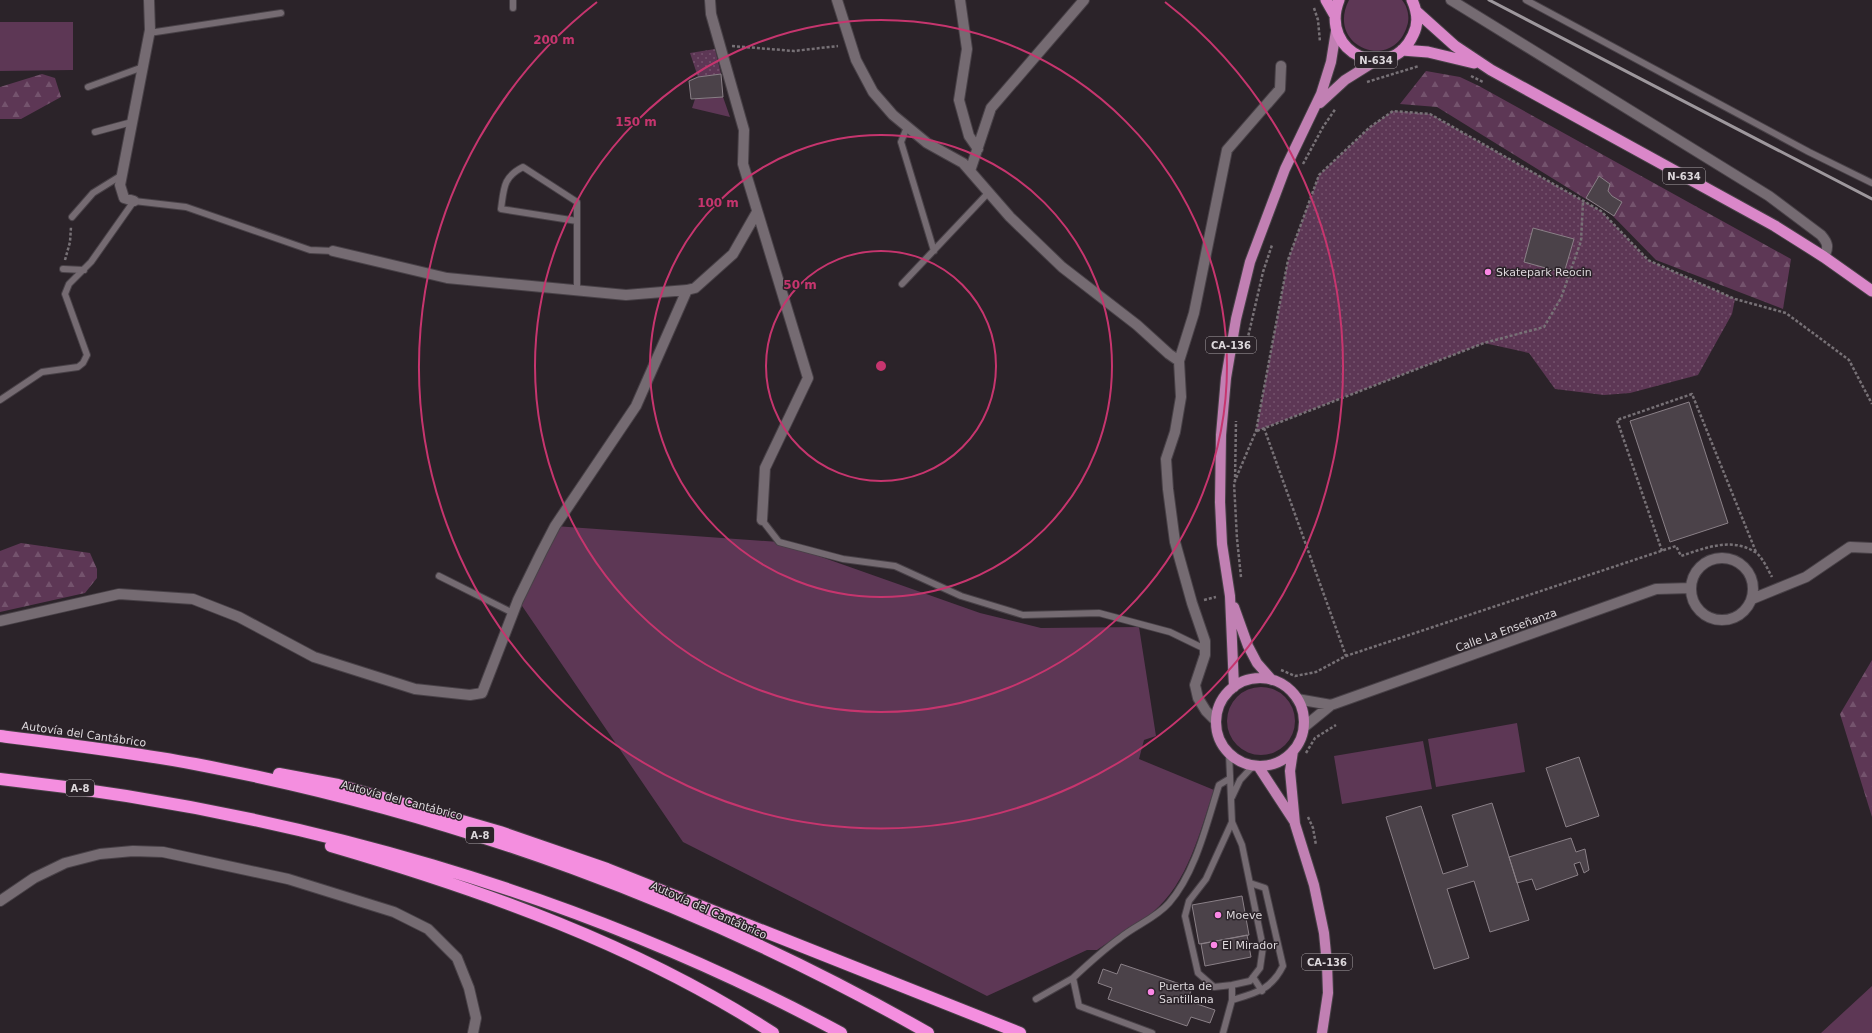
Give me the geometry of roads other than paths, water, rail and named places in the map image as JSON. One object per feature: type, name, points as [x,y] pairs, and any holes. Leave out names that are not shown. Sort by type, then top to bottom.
[{"type":"highway","name":"N-634","points":[[1326,0],[1334,14],[1336,31],[1342,43],[1351,52],[1359,57],[1377,60],[1390,57],[1402,50],[1414,33],[1413,3]]},
{"type":"highway","name":"N-634","points":[[1334,14],[1339,0]]},
{"type":"highway","name":"N-634","points":[[1413,3],[1455,46],[1491,70],[1775,226],[1824,257],[1872,291]]},
{"type":"highway","name":"N-634","points":[[1402,50],[1428,52],[1448,56],[1491,70]]},
{"type":"highway","name":"Autovía del Cantábrico","points":[[0,736],[155,757],[238,773],[347,798],[464,830],[537,855],[624,888],[736,935],[824,977],[928,1033]]},
{"type":"highway","points":[[155,757],[237,766],[338,785],[500,832],[666,891],[1020,1033]]},
{"type":"highway","name":"A-8","points":[[0,779],[64,786],[160,800],[251,818],[451,870],[528,896],[636,937],[706,966],[778,1000],[841,1033]]},
{"type":"highway","points":[[160,800],[333,846],[440,879],[538,914],[591,936],[677,978],[773,1033]]},
{"type":"main road","points":[[1315,109],[1326,79],[1336,31]]},
{"type":"main road","points":[[1315,109],[1345,80],[1377,60]]},
{"type":"main road","name":"CA-136","points":[[1230,596],[1222,544],[1219,485],[1223,407],[1231,345],[1244,286],[1260,234],[1291,156],[1315,109]]},
{"type":"main road","points":[[1230,596],[1248,646],[1257,663],[1272,680]]},
{"type":"main road","points":[[1230,596],[1234,687]]},
{"type":"main road","points":[[1252,679],[1272,680],[1282,684],[1297,699],[1303,712],[1304,727],[1300,740],[1293,751],[1277,762],[1256,766],[1240,761],[1229,753],[1219,738],[1216,720],[1221,702],[1234,687],[1252,679]]},
{"type":"main road","points":[[1293,751],[1290,771],[1295,824]]},
{"type":"main road","points":[[1256,766],[1295,824]]},
{"type":"main road","name":"CA-136","points":[[1295,824],[1314,885],[1324,933],[1328,993],[1322,1033]]},
{"type":"street","points":[[134,201],[124,198],[120,185],[149,33],[149,0]]},
{"type":"street","points":[[710,0],[711,14],[744,130],[743,164],[808,378],[765,468],[762,520]]},
{"type":"street","points":[[837,0],[856,60],[873,92],[892,115],[928,143],[963,163],[1010,217],[1062,267],[1137,325],[1178,361]]},
{"type":"street","points":[[960,0],[967,49],[959,100],[969,136],[978,149]]},
{"type":"street","points":[[970,171],[992,108],[1084,0]]},
{"type":"street","points":[[1451,0],[1769,196],[1821,235],[1827,242],[1828,249],[1824,257]]},
{"type":"street","points":[[1216,720],[1206,711],[1198,698],[1195,685],[1205,655],[1205,641],[1174,542],[1166,459],[1174,432],[1181,397],[1178,361],[1194,313],[1227,150],[1280,89],[1281,66]]},
{"type":"street","points":[[333,251],[447,278],[626,295],[687,290],[695,288],[733,254],[757,212]]},
{"type":"street","points":[[0,622],[119,594],[193,599],[239,616],[314,657],[415,689],[470,695],[482,692],[513,613],[540,553],[556,526],[636,406],[687,290]]},
{"type":"street","points":[[1752,599],[1780,589],[1806,577],[1850,547],[1872,548]]},
{"type":"street","points":[[1728,559],[1741,565],[1748,572],[1752,580],[1754,590],[1752,599],[1743,613],[1734,618],[1724,620],[1714,619],[1704,615],[1697,608],[1692,598],[1691,588],[1693,578],[1698,570],[1705,564],[1714,560],[1728,559]]},
{"type":"street","name":"Calle La Enseñanza","points":[[1304,727],[1331,705],[1656,589],[1691,588]]},
{"type":"street","name":"Calle La Enseñanza","points":[[1297,699],[1331,705]]},
{"type":"street","points":[[0,901],[34,878],[65,864],[100,854],[133,851],[163,852],[288,880],[394,912],[428,929],[457,958],[469,988],[476,1018],[473,1033]]},
{"type":"lane","points":[[513,0],[513,8]]},
{"type":"lane","points":[[1526,0],[1538,3],[1802,149],[1872,183]]},
{"type":"lane","points":[[149,33],[281,13]]},
{"type":"lane","points":[[88,87],[142,67]]},
{"type":"lane","points":[[95,132],[132,122]]},
{"type":"lane","points":[[907,126],[901,142],[934,251]]},
{"type":"lane","points":[[577,221],[501,209],[505,185],[512,172],[523,167],[577,202],[577,221],[577,290]]},
{"type":"lane","points":[[72,217],[93,193],[122,175]]},
{"type":"lane","points":[[902,284],[989,192]]},
{"type":"lane","points":[[0,400],[42,372],[78,367],[83,363],[87,355],[65,294],[69,284],[84,270],[134,201],[186,207],[310,250],[333,251]]},
{"type":"lane","points":[[63,269],[84,270]]},
{"type":"lane","points":[[762,520],[779,542],[843,559],[895,566],[960,596],[1023,615],[1099,612],[1170,632],[1205,649]]},
{"type":"lane","points":[[439,576],[513,613]]},
{"type":"lane","points":[[1229,753],[1232,822],[1242,845],[1263,947],[1260,968],[1250,980],[1232,986],[1214,987],[1198,974],[1185,916],[1189,901],[1206,879],[1232,822]]},
{"type":"lane","points":[[1232,797],[1240,780],[1256,766]]},
{"type":"lane","points":[[1036,999],[1073,978],[1121,937],[1158,914],[1170,902],[1184,881],[1199,847],[1218,785],[1229,779]]},
{"type":"lane","points":[[1232,1000],[1262,991],[1277,977],[1283,966],[1264,888],[1250,883]]},
{"type":"lane","points":[[1253,977],[1262,991]]},
{"type":"lane","points":[[1073,978],[1079,1006],[1152,1033]]},
{"type":"lane","points":[[1223,1033],[1232,1000],[1232,986]]},
{"type":"railway","points":[[1489,0],[1872,199]]},
{"type":"place","name":"Skatepark Reocin","points":[[1488,272]]},
{"type":"place","name":"Moeve","points":[[1218,915]]},
{"type":"place","name":"El Mirador","points":[[1214,945]]},
{"type":"place","name":"Puerta de Santillana","points":[[1151,992]]}]
